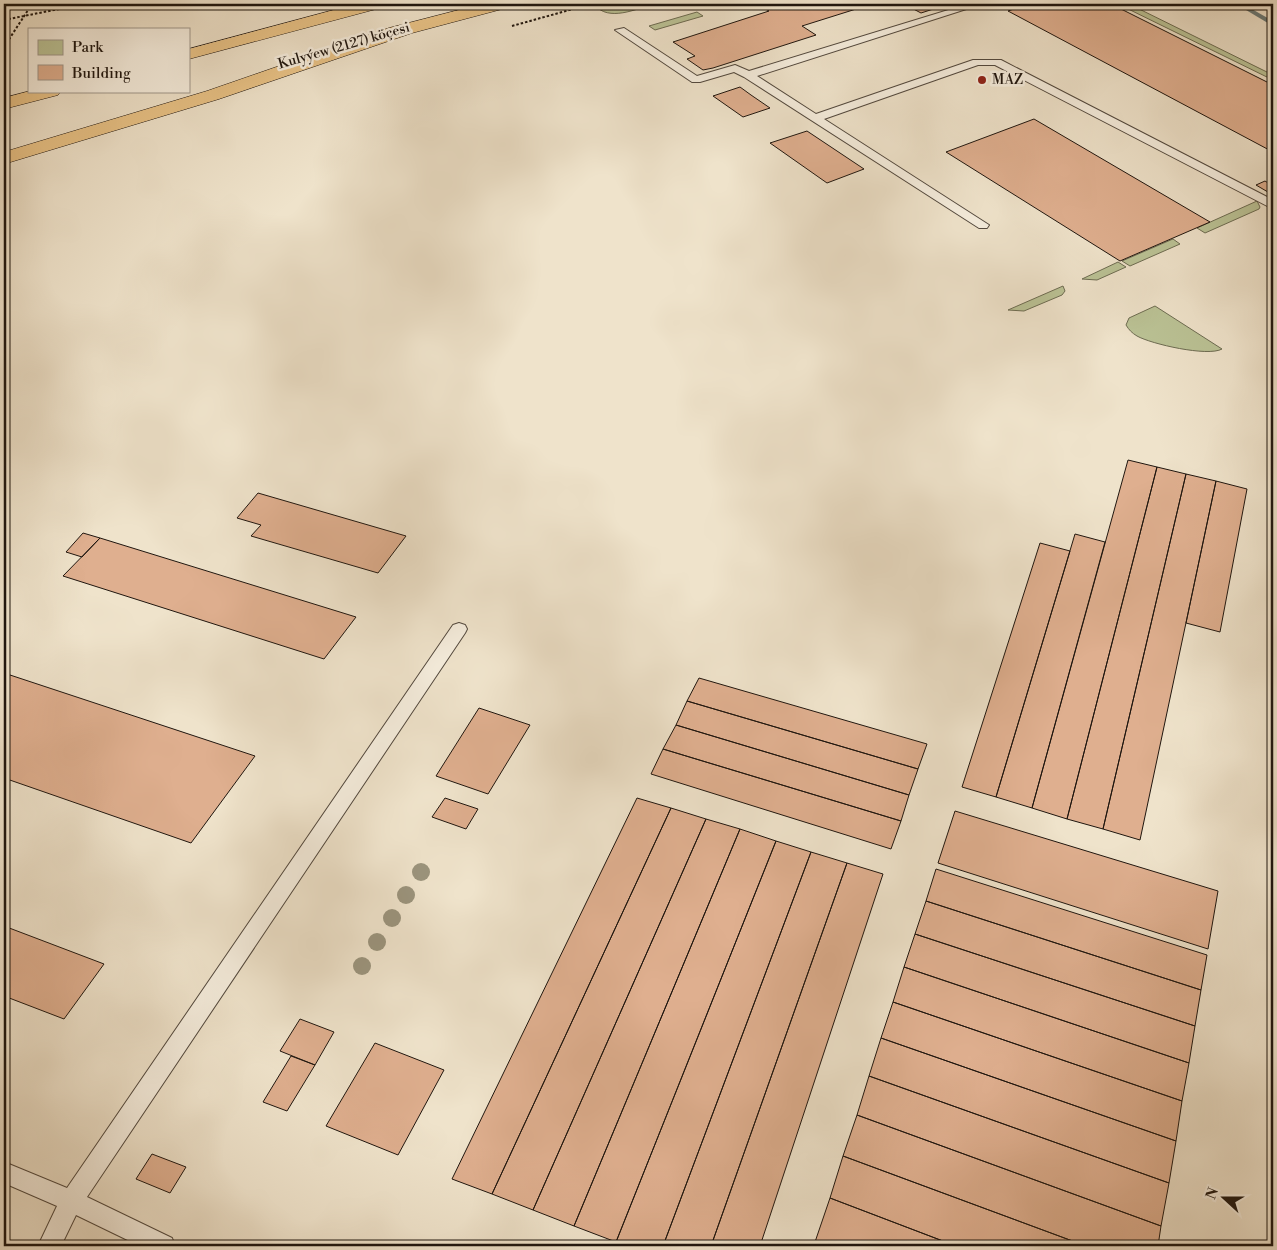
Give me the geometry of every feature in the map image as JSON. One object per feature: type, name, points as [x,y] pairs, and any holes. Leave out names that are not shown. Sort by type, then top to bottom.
[{"type":"highway","points":[[190,46],[374,4]]},
{"type":"highway","name":"Kulyýew (2127) köçesi","points":[[190,54],[374,4]]},
{"type":"highway","name":"Kulyýew (2127) köçesi","points":[[190,90],[500,4]]},
{"type":"highway","points":[[4,158],[213,94],[412,27]]},
{"type":"highway","points":[[4,94],[28,88]]},
{"type":"highway","points":[[4,104],[48,92]]},
{"type":"highway","points":[[4,143],[181,92]]},
{"type":"lane","points":[[748,75],[977,4]]},
{"type":"lane","points":[[620,30],[696,80],[735,68],[983,225]]},
{"type":"lane","points":[[815,118],[977,62],[997,62],[1273,205]]},
{"type":"lane","points":[[48,1246],[70,1200],[459,629]]},
{"type":"lane","points":[[4,1172],[70,1200],[164,1246]]},
{"type":"path","points":[[4,47],[32,4]]},
{"type":"path","points":[[4,20],[84,4]]},
{"type":"green space","points":[[653,4],[623,13],[607,13],[595,5]]},
{"type":"green space","points":[[1118,4],[1129,4],[1273,75],[1273,80]]},
{"type":"green space","points":[[697,12],[703,16],[655,30],[649,26]]},
{"type":"green space","points":[[1257,201],[1259,209],[1205,233],[1197,228]]},
{"type":"green space","points":[[1173,239],[1180,244],[1130,266],[1122,261]]},
{"type":"green space","points":[[1118,262],[1126,267],[1097,280],[1082,279]]},
{"type":"green space","points":[[1063,286],[1065,291],[1062,295],[1024,311],[1008,310]]},
{"type":"green space","points":[[1155,306],[1222,349],[1215,351],[1193,351],[1166,346],[1132,333],[1126,325],[1129,318]]},
{"type":"building","points":[[761,4],[872,4],[802,26],[816,35],[703,70],[687,59],[695,56],[673,42],[769,11],[758,5]]},
{"type":"building","points":[[904,4],[949,4],[921,13]]},
{"type":"building","points":[[1029,4],[1111,4],[1273,85],[1273,152],[1008,11]]},
{"type":"building","points":[[740,87],[770,108],[743,117],[713,96]]},
{"type":"building","points":[[1034,119],[1210,222],[1120,261],[946,152]]},
{"type":"building","points":[[807,131],[864,169],[827,183],[770,143]]},
{"type":"building","points":[[1265,181],[1273,186],[1273,195],[1256,185]]},
{"type":"building","points":[[1128,460],[1157,467],[1067,819],[1032,808]]},
{"type":"building","points":[[1157,467],[1186,474],[1103,829],[1067,819]]},
{"type":"building","points":[[1186,474],[1216,481],[1140,840],[1103,829]]},
{"type":"building","points":[[1216,481],[1247,489],[1220,632],[1186,623]]},
{"type":"building","points":[[258,493],[406,536],[378,573],[251,536],[261,525],[237,518]]},
{"type":"building","points":[[83,533],[100,538],[82,557],[66,552]]},
{"type":"building","points":[[1075,534],[1105,542],[1032,808],[996,797]]},
{"type":"building","points":[[100,538],[356,617],[324,659],[63,576]]},
{"type":"building","points":[[1040,543],[1070,551],[996,797],[962,787]]},
{"type":"building","points":[[4,673],[255,756],[191,843],[4,778]]},
{"type":"building","points":[[699,678],[927,744],[918,769],[687,701]]},
{"type":"building","points":[[687,701],[918,769],[909,795],[676,725]]},
{"type":"building","points":[[479,708],[530,725],[488,794],[436,776]]},
{"type":"building","points":[[676,725],[909,795],[901,821],[663,749]]},
{"type":"building","points":[[663,749],[901,821],[891,849],[651,774]]},
{"type":"building","points":[[445,798],[478,809],[466,829],[432,817]]},
{"type":"building","points":[[637,798],[671,808],[492,1194],[452,1179]]},
{"type":"building","points":[[671,808],[706,819],[533,1210],[492,1194]]},
{"type":"building","points":[[955,811],[1218,891],[1208,949],[938,863]]},
{"type":"building","points":[[706,819],[740,829],[574,1226],[533,1210]]},
{"type":"building","points":[[740,829],[776,841],[616,1242],[574,1226]]},
{"type":"building","points":[[776,841],[811,852],[663,1246],[626,1246],[616,1242]]},
{"type":"building","points":[[811,852],[847,863],[711,1246],[663,1246]]},
{"type":"building","points":[[847,863],[883,874],[760,1246],[711,1246]]},
{"type":"building","points":[[936,869],[1207,955],[1201,990],[926,901]]},
{"type":"building","points":[[926,901],[1201,990],[1195,1026],[915,934]]},
{"type":"building","points":[[4,926],[104,964],[64,1019],[4,996]]},
{"type":"building","points":[[915,934],[1195,1026],[1189,1063],[904,967]]},
{"type":"building","points":[[904,967],[1189,1063],[1182,1101],[893,1002]]},
{"type":"building","points":[[893,1002],[1182,1101],[1176,1141],[881,1038]]},
{"type":"building","points":[[300,1019],[334,1032],[315,1065],[280,1051]]},
{"type":"building","points":[[881,1038],[1176,1141],[1169,1183],[869,1076]]},
{"type":"building","points":[[375,1043],[444,1070],[398,1155],[326,1126]]},
{"type":"building","points":[[291,1056],[315,1065],[287,1111],[263,1102]]},
{"type":"building","points":[[869,1076],[1169,1183],[1161,1226],[857,1115]]},
{"type":"building","points":[[1273,1103],[1273,1136],[1269,1135]]},
{"type":"building","points":[[857,1115],[1161,1226],[1158,1246],[1086,1246],[843,1156]]},
{"type":"building","points":[[152,1154],[186,1167],[170,1193],[136,1179]]},
{"type":"building","points":[[843,1156],[1086,1246],[956,1246],[830,1198]]},
{"type":"building","points":[[830,1198],[956,1246],[827,1246],[815,1242]]},
{"type":"waterway","points":[[1239,4],[1273,24]]},
{"type":"place","name":"MAZ","points":[[982,80]]}]
